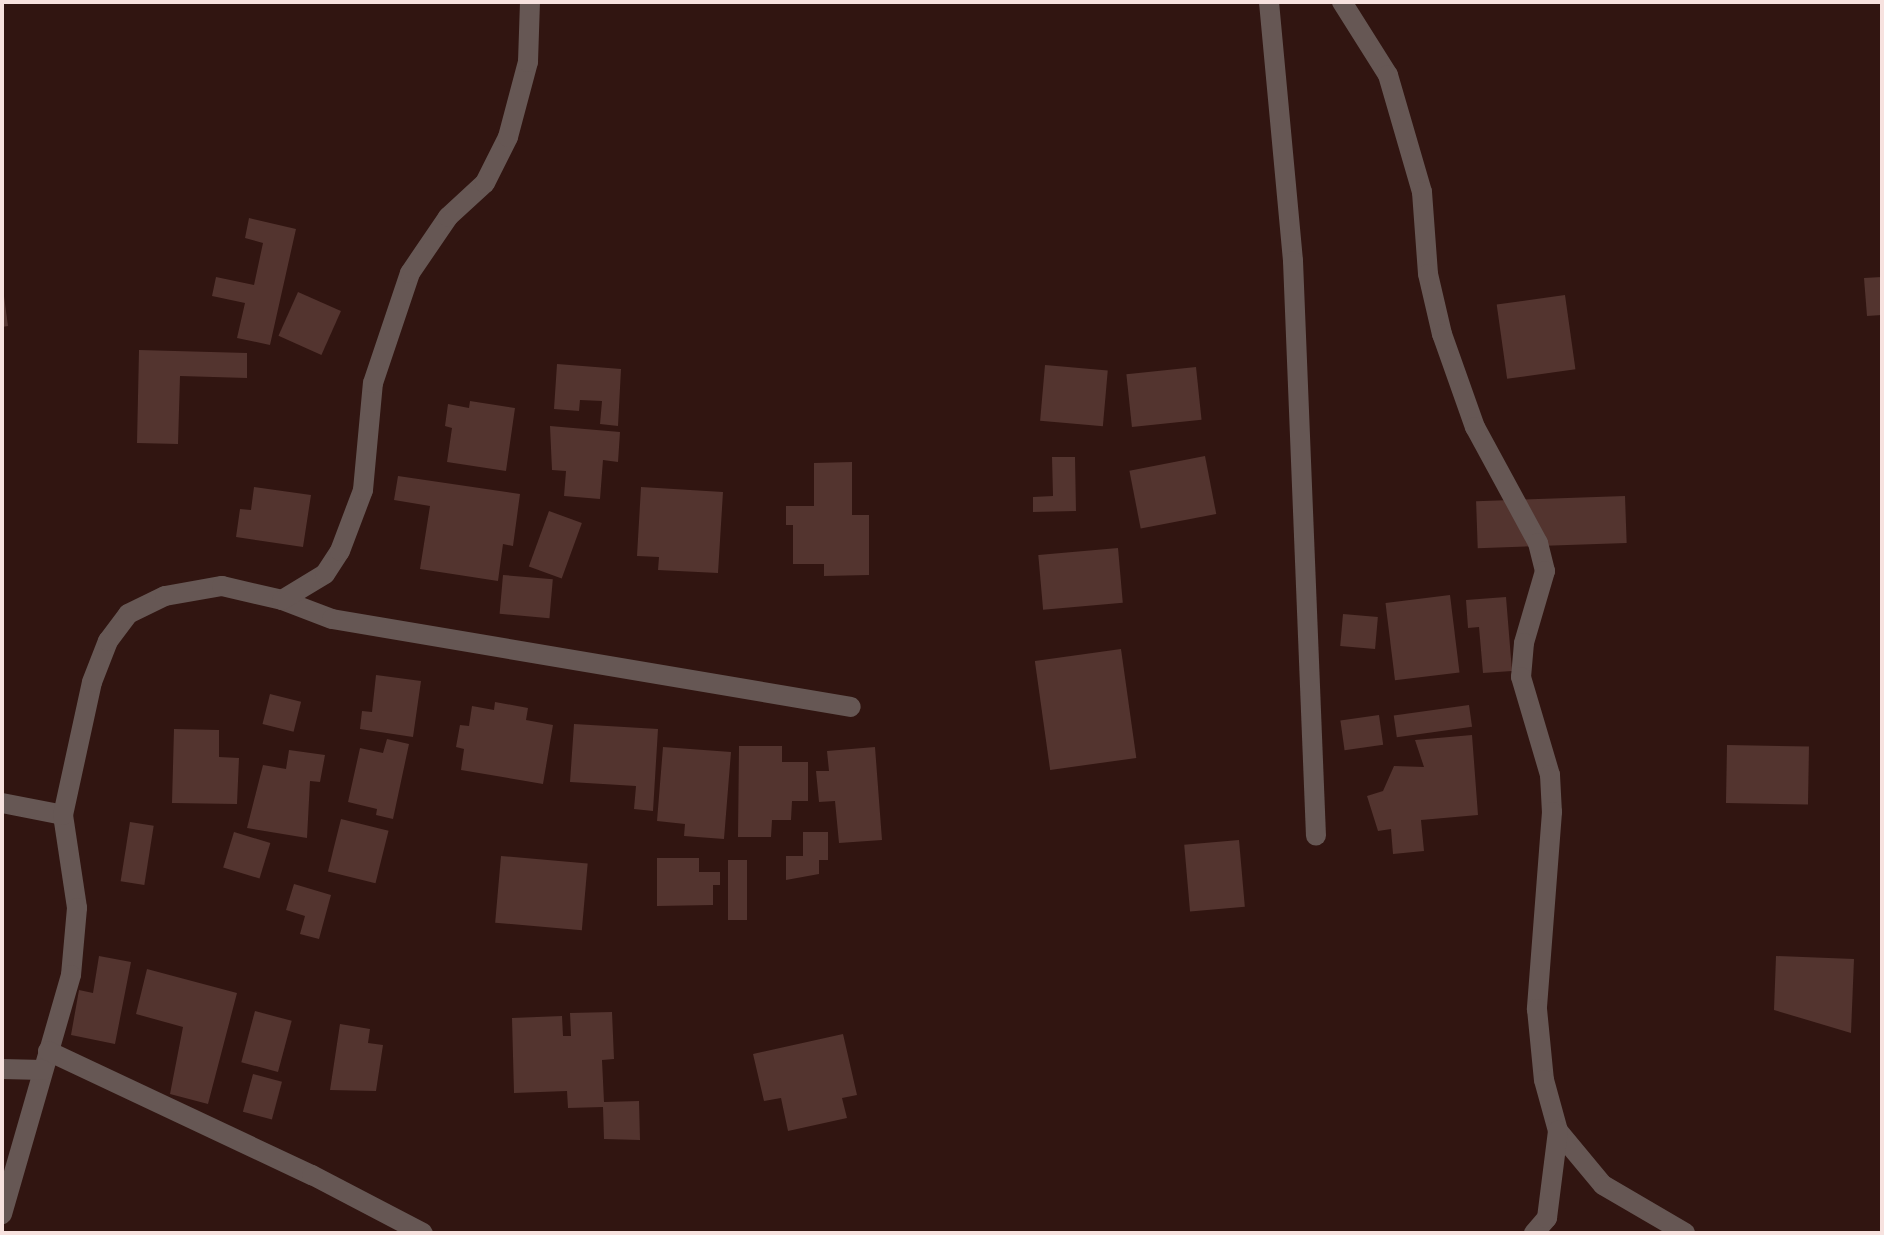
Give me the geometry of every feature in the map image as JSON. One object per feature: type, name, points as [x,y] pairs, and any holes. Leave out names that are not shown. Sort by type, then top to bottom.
[{"type":"street","points":[[282,600],[325,574],[340,551],[363,490],[373,383],[410,273],[448,217],[485,183],[508,137],[528,62],[530,2]]},
{"type":"street","points":[[1269,2],[1293,261],[1316,836]]},
{"type":"street","points":[[1342,2],[1388,75],[1422,192],[1428,274],[1442,334],[1475,427],[1538,543],[1545,571],[1524,643],[1521,677],[1550,775],[1552,812],[1537,1009],[1544,1080],[1558,1131],[1547,1218],[1534,1233]]},
{"type":"street","points":[[2,1214],[71,975],[77,908],[63,815],[92,682],[108,641],[128,614],[165,596],[222,586],[282,600],[332,619],[851,707]]},
{"type":"street","points":[[2,803],[63,815]]},
{"type":"street","points":[[2,1069],[45,1060],[312,1175],[423,1233]]},
{"type":"street","points":[[1558,1131],[1603,1185],[1685,1233]]},
{"type":"building","points":[[249,218],[296,229],[270,345],[237,338],[245,303],[212,296],[216,277],[254,285],[263,243],[245,238]]},
{"type":"building","points":[[1882,277],[1882,315],[1867,316],[1864,278]]},
{"type":"building","points":[[298,292],[341,311],[321,355],[278,336]]},
{"type":"building","points":[[1565,295],[1575,369],[1507,379],[1497,305]]},
{"type":"building","points":[[2,297],[8,326],[2,327]]},
{"type":"building","points":[[139,350],[247,353],[247,378],[180,376],[178,444],[137,443]]},
{"type":"building","points":[[557,364],[621,369],[618,426],[600,424],[602,401],[580,400],[579,411],[554,409]]},
{"type":"building","points":[[1045,365],[1108,370],[1103,426],[1040,421]]},
{"type":"building","points":[[1196,367],[1202,420],[1132,427],[1126,374]]},
{"type":"building","points":[[470,401],[515,408],[506,471],[447,462],[452,428],[445,426],[448,404],[469,408]]},
{"type":"building","points":[[550,426],[620,432],[618,462],[603,460],[600,499],[564,496],[566,471],[552,470]]},
{"type":"building","points":[[1205,456],[1216,514],[1141,529],[1129,471]]},
{"type":"building","points":[[1052,457],[1075,457],[1076,511],[1033,512],[1033,497],[1053,496]]},
{"type":"building","points":[[852,462],[852,515],[869,515],[869,575],[824,576],[824,564],[793,564],[793,525],[786,525],[786,506],[814,506],[814,463]]},
{"type":"building","points":[[398,476],[520,494],[513,546],[503,544],[498,581],[420,569],[430,506],[394,500]]},
{"type":"building","points":[[254,487],[311,495],[303,547],[236,537],[240,509],[251,510]]},
{"type":"building","points":[[641,487],[723,492],[718,573],[658,570],[659,557],[637,556]]},
{"type":"building","points":[[1625,496],[1627,543],[1478,548],[1476,501]]},
{"type":"building","points":[[549,511],[582,523],[562,578],[529,566]]},
{"type":"building","points":[[1118,548],[1123,603],[1043,610],[1038,555]]},
{"type":"building","points":[[503,575],[553,579],[549,618],[500,614]]},
{"type":"building","points":[[1450,595],[1460,672],[1395,680],[1385,603]]},
{"type":"building","points":[[1506,597],[1512,671],[1483,673],[1479,627],[1468,628],[1466,600]]},
{"type":"building","points":[[1343,614],[1378,617],[1375,649],[1340,646]]},
{"type":"building","points":[[1121,649],[1136,758],[1050,770],[1035,661]]},
{"type":"building","points":[[376,675],[421,681],[413,737],[360,729],[362,711],[372,712]]},
{"type":"building","points":[[270,694],[301,702],[294,732],[263,724]]},
{"type":"building","points":[[495,702],[528,708],[526,720],[553,725],[543,784],[461,770],[464,749],[456,747],[460,725],[469,726],[472,706],[494,710]]},
{"type":"building","points":[[1469,705],[1472,727],[1397,737],[1394,716]]},
{"type":"building","points":[[1379,715],[1383,745],[1345,750],[1340,720]]},
{"type":"building","points":[[574,724],[658,729],[653,811],[634,809],[636,786],[570,782]]},
{"type":"building","points":[[174,729],[219,730],[219,757],[239,758],[237,804],[172,803]]},
{"type":"building","points":[[1472,735],[1478,815],[1421,820],[1424,851],[1393,854],[1391,829],[1378,831],[1367,796],[1383,791],[1394,766],[1424,767],[1415,740]]},
{"type":"building","points":[[387,739],[409,744],[393,819],[376,815],[377,809],[348,802],[360,748],[383,753]]},
{"type":"building","points":[[1727,745],[1809,746],[1808,804],[1726,803]]},
{"type":"building","points":[[739,746],[782,746],[782,762],[808,762],[808,801],[792,801],[791,820],[772,820],[771,837],[738,837]]},
{"type":"building","points":[[663,747],[731,752],[724,839],[684,836],[685,824],[657,821]]},
{"type":"building","points":[[875,747],[882,840],[839,843],[835,801],[819,802],[816,771],[829,771],[827,751]]},
{"type":"building","points":[[289,750],[325,755],[320,782],[310,781],[307,838],[247,828],[263,765],[286,769]]},
{"type":"building","points":[[341,819],[389,831],[375,883],[328,871]]},
{"type":"building","points":[[130,822],[154,826],[144,885],[121,881]]},
{"type":"building","points":[[234,832],[270,843],[260,878],[223,867]]},
{"type":"building","points":[[803,832],[828,832],[828,860],[819,860],[819,874],[786,880],[786,856],[803,856]]},
{"type":"building","points":[[1239,840],[1245,907],[1190,912],[1184,845]]},
{"type":"building","points":[[501,856],[588,864],[582,930],[495,923]]},
{"type":"building","points":[[657,858],[699,858],[699,872],[720,872],[720,885],[713,885],[713,905],[657,906]]},
{"type":"building","points":[[728,860],[747,860],[747,920],[728,920]]},
{"type":"building","points":[[294,884],[331,895],[319,939],[300,934],[305,916],[286,910]]},
{"type":"building","points":[[99,956],[131,962],[115,1044],[71,1035],[79,990],[93,993]]},
{"type":"building","points":[[1776,956],[1854,959],[1851,1033],[1774,1010]]},
{"type":"building","points":[[147,969],[237,993],[208,1104],[170,1094],[183,1027],[136,1014]]},
{"type":"building","points":[[255,1011],[292,1021],[278,1072],[241,1062]]},
{"type":"building","points":[[612,1012],[614,1059],[602,1060],[604,1102],[639,1101],[640,1140],[604,1139],[603,1107],[568,1108],[567,1091],[514,1093],[512,1018],[562,1016],[563,1036],[571,1036],[570,1013]]},
{"type":"building","points":[[340,1024],[370,1029],[368,1043],[383,1045],[376,1091],[330,1090]]},
{"type":"building","points":[[843,1034],[857,1095],[842,1098],[847,1118],[788,1131],[781,1098],[764,1101],[753,1054]]},
{"type":"building","points":[[253,1074],[282,1082],[272,1119],[243,1112]]}]
